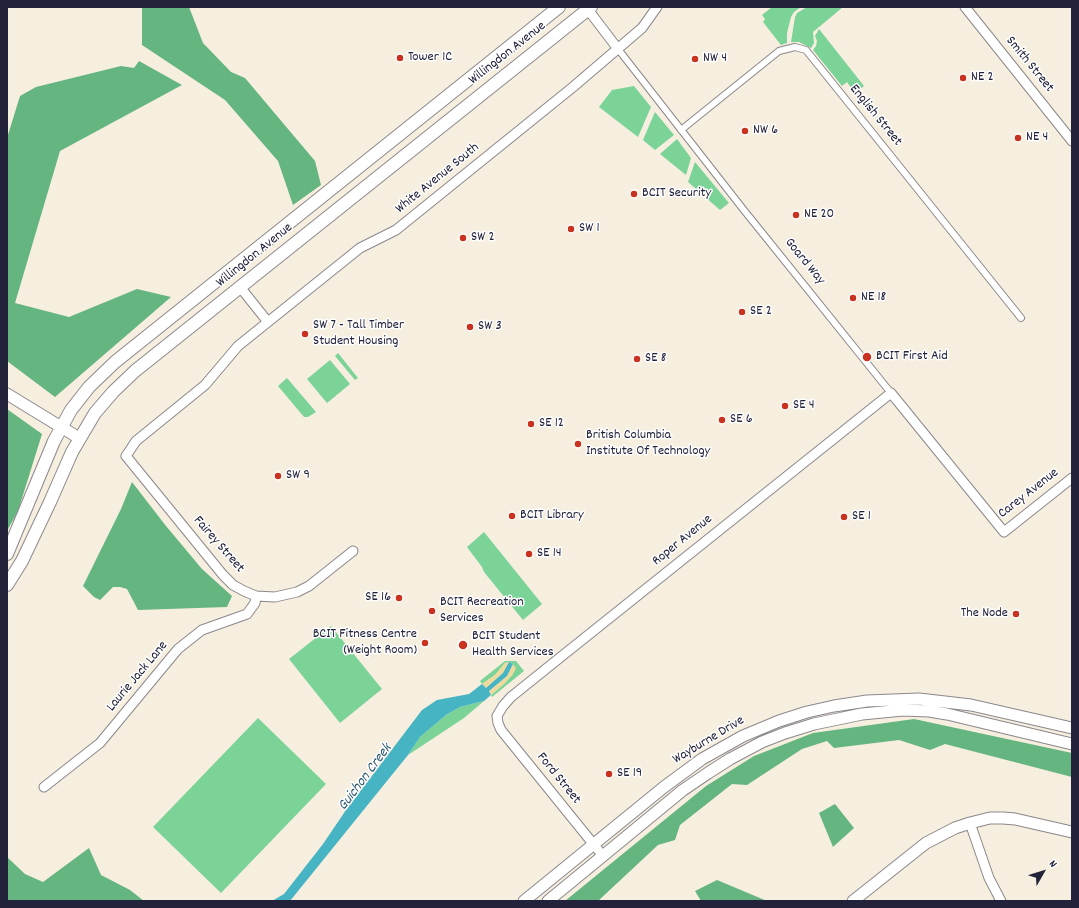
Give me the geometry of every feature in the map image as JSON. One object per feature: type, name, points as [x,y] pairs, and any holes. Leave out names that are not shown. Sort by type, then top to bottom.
[{"type":"main road","name":"Willingdon Avenue","points":[[7,554],[62,427],[71,410],[89,387],[115,362],[559,7]]},
{"type":"main road","name":"Willingdon Avenue","points":[[7,585],[22,561],[80,438],[95,413],[118,387],[135,371],[588,8]]},
{"type":"street","name":"White Avenue South","points":[[126,456],[136,441],[205,385],[238,346],[360,248],[396,230],[588,75],[642,28],[657,7]]},
{"type":"street","name":"Smith Street","points":[[964,7],[1072,141]]},
{"type":"street","name":"Goard Way","points":[[588,8],[681,130],[1004,532]]},
{"type":"street","name":"English Street","points":[[681,130],[779,51],[795,46],[806,50],[1021,318]]},
{"type":"street","points":[[240,287],[268,322]]},
{"type":"street","name":"Roper Avenue","points":[[497,716],[511,697],[891,393]]},
{"type":"street","points":[[9,394],[80,438]]},
{"type":"street","name":"Fairey Street","points":[[126,456],[223,575],[238,588],[256,596],[275,597],[297,592],[308,586],[353,551]]},
{"type":"street","name":"Carey Avenue","points":[[1004,532],[1072,478]]},
{"type":"street","name":"Laurie Jack Lane","points":[[44,787],[100,743],[178,649],[202,630],[247,614],[255,604],[256,596]]},
{"type":"street","name":"Wayburne Drive","points":[[524,901],[664,786],[702,759],[723,746],[762,727],[807,712],[866,701],[920,699],[971,705],[1072,728]]},
{"type":"street","points":[[948,714],[949,702]]},
{"type":"street","name":"Wayburne Drive","points":[[548,901],[683,790],[708,772],[762,742],[814,724],[862,714],[903,710],[929,711],[948,714],[1072,744]]},
{"type":"street","name":"Ford Street","points":[[497,716],[501,730],[603,856]]},
{"type":"street","points":[[853,901],[926,844],[955,828],[970,823],[990,818],[1015,819],[1070,834]]},
{"type":"street","points":[[970,823],[990,878],[1001,901]]},
{"type":"green space","points":[[142,7],[189,7],[203,43],[231,72],[245,78],[315,161],[321,185],[293,205],[278,161],[225,100],[142,45]]},
{"type":"green space","points":[[772,7],[801,7],[794,12],[791,17],[787,33],[787,43],[781,45],[763,22],[765,19],[762,15]]},
{"type":"green space","points":[[807,7],[843,7],[813,32],[814,43],[811,48],[799,42],[791,42],[795,17],[797,13]]},
{"type":"green space","points":[[819,29],[864,86],[855,93],[847,82],[842,86],[813,50],[817,41],[815,36]]},
{"type":"green space","points":[[139,61],[182,85],[60,151],[15,303],[69,317],[137,289],[171,297],[55,397],[7,361],[7,138],[20,96],[36,87],[121,66],[134,68]]},
{"type":"green space","points":[[634,86],[651,107],[638,137],[599,107],[612,90]]},
{"type":"green space","points":[[655,112],[674,135],[655,150],[643,140]]},
{"type":"green space","points":[[677,139],[691,158],[686,175],[660,154]]},
{"type":"green space","points":[[695,162],[729,203],[720,210],[688,182]]},
{"type":"green space","points":[[338,353],[358,378],[355,380],[335,356]]},
{"type":"green space","points":[[330,360],[350,384],[327,403],[307,379]]},
{"type":"green space","points":[[287,378],[316,412],[308,417],[304,417],[278,386]]},
{"type":"green space","points":[[7,409],[42,434],[18,511],[7,531]]},
{"type":"green space","points":[[132,482],[202,569],[232,596],[227,607],[138,610],[127,589],[113,587],[100,600],[94,597],[83,586],[121,509]]},
{"type":"green space","points":[[484,532],[542,604],[523,620],[484,572],[467,547]]},
{"type":"green space","points":[[331,626],[382,689],[340,723],[289,659]]},
{"type":"green space","points":[[505,661],[516,661],[524,671],[492,697],[491,695],[513,674],[513,664],[509,662],[505,663],[495,675],[482,684],[480,681]]},
{"type":"green space","points":[[484,701],[464,718],[408,755],[420,737],[446,715],[460,707]]},
{"type":"green space","points":[[258,718],[326,784],[221,893],[153,827]]},
{"type":"green space","points":[[914,719],[1072,753],[1072,777],[945,744],[930,750],[899,740],[834,748],[827,741],[802,749],[747,785],[732,784],[680,825],[675,840],[658,845],[598,901],[565,901],[706,786],[754,756],[813,733]]},
{"type":"green space","points":[[835,804],[854,828],[833,847],[819,813]]},
{"type":"green space","points":[[89,848],[101,875],[130,890],[144,901],[7,901],[7,857],[25,874],[43,882]]},
{"type":"green space","points":[[717,880],[767,901],[701,901],[695,891]]},
{"type":"sand","points":[[509,662],[503,673],[486,688],[482,684],[495,675],[505,663]]},
{"type":"sand","points":[[513,664],[516,668],[513,674],[491,695],[489,691],[507,676]]},
{"type":"water","name":"Guichon Creek","points":[[509,662],[513,664],[507,676],[489,691],[491,695],[484,701],[460,707],[446,715],[420,737],[408,755],[290,901],[272,901],[284,894],[323,844],[346,810],[422,710],[437,700],[469,694],[482,684],[486,688],[503,673]]},
{"type":"place","name":"Tower 1C","points":[[400,58]]},
{"type":"place","name":"NW 4","points":[[695,59]]},
{"type":"place","name":"NE 2","points":[[963,78]]},
{"type":"place","name":"NW 6","points":[[745,131]]},
{"type":"place","name":"NE 4","points":[[1018,138]]},
{"type":"place","name":"BCIT Security","points":[[634,194]]},
{"type":"place","name":"NE 20","points":[[796,215]]},
{"type":"place","name":"SW 1","points":[[571,229]]},
{"type":"place","name":"SW 2","points":[[463,238]]},
{"type":"place","name":"NE 18","points":[[853,298]]},
{"type":"place","name":"SE 2","points":[[742,312]]},
{"type":"place","name":"SW 3","points":[[470,327]]},
{"type":"place","name":"SW 7 - Tall Timber Student Housing","points":[[305,334]]},
{"type":"place","name":"BCIT First Aid","points":[[867,357]]},
{"type":"place","name":"SE 8","points":[[637,359]]},
{"type":"place","name":"SE 4","points":[[785,406]]},
{"type":"place","name":"SE 6","points":[[722,420]]},
{"type":"place","name":"SE 12","points":[[531,424]]},
{"type":"place","name":"British Columbia Institute Of Technology","points":[[578,444]]},
{"type":"place","name":"SW 9","points":[[278,476]]},
{"type":"place","name":"BCIT Library","points":[[512,516]]},
{"type":"place","name":"SE 1","points":[[844,517]]},
{"type":"place","name":"SE 14","points":[[529,554]]},
{"type":"place","name":"SE 16","points":[[399,598]]},
{"type":"place","name":"BCIT Recreation Services","points":[[432,611]]},
{"type":"place","name":"The Node","points":[[1016,614]]},
{"type":"place","name":"BCIT Fitness Centre (Weight Room)","points":[[425,643]]},
{"type":"place","name":"BCIT Student Health Services","points":[[463,645]]},
{"type":"place","name":"SE 19","points":[[609,774]]}]
